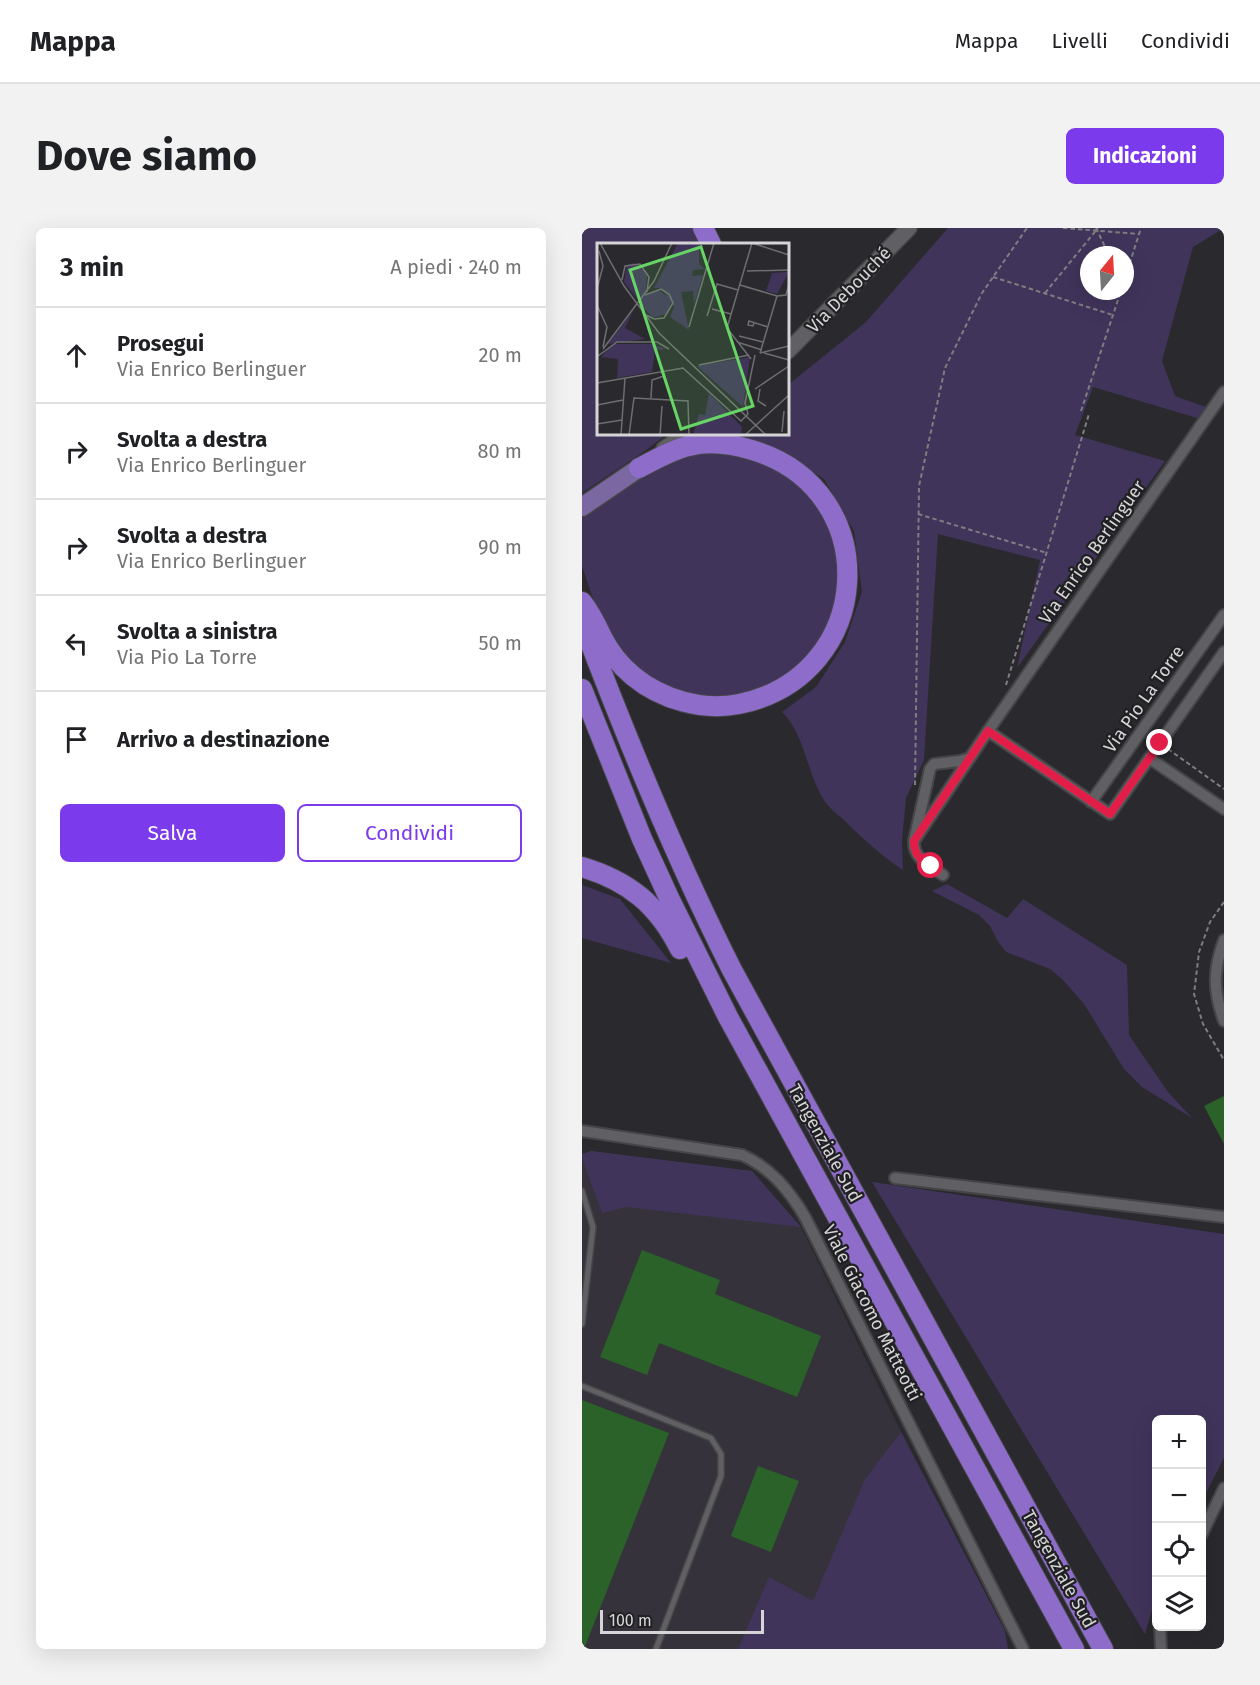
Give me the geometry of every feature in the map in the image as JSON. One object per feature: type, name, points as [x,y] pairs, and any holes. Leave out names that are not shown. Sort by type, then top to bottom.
[{"type":"highway","points":[[703,228],[710,243]]},
{"type":"highway","points":[[582,602],[592,614],[602,637],[616,658],[633,676],[652,689],[695,705],[732,705],[783,690],[815,662],[830,642],[838,625],[844,608],[848,573],[842,535],[814,486],[799,473],[783,462],[744,447],[705,444],[676,450],[639,468]]},
{"type":"highway","name":"Tangenziale Sud","points":[[582,621],[629,745],[699,906],[1103,1649]]},
{"type":"highway","name":"Tangenziale Sud","points":[[582,689],[620,787],[665,890],[713,988],[759,1077],[1074,1649]]},
{"type":"highway","points":[[582,867],[611,878],[646,900],[671,932],[711,1011],[759,1077]]},
{"type":"main road","name":"Via Debouché","points":[[789,350],[909,228]]},
{"type":"main road","points":[[584,506],[639,468],[673,440]]},
{"type":"street","name":"Via Enrico Berlinguer","points":[[914,841],[1224,392]]},
{"type":"street","name":"Via Pio La Torre","points":[[1092,802],[1224,615]]},
{"type":"street","points":[[988,731],[1110,814],[1224,652]]},
{"type":"street","points":[[943,874],[917,856],[914,850],[920,789],[934,764],[970,758]]},
{"type":"street","points":[[1149,758],[1224,809]]},
{"type":"street","points":[[920,789],[931,801],[941,800]]},
{"type":"street","points":[[1224,940],[1214,976],[1217,998],[1224,1021]]},
{"type":"street","name":"Viale Giacomo Matteotti","points":[[582,1131],[742,1155],[756,1161],[783,1183],[805,1217],[1023,1649]]},
{"type":"street","points":[[895,1178],[1224,1217]]},
{"type":"street","points":[[1206,1526],[1224,1488]]},
{"type":"street","points":[[1160,1631],[1161,1649]]},
{"type":"lane","points":[[582,1191],[593,1227],[582,1324]]},
{"type":"lane","points":[[582,1386],[711,1437],[721,1454],[721,1476],[656,1649]]},
{"type":"path","points":[[920,789],[919,486],[945,368],[982,293],[1027,228]]},
{"type":"path","points":[[1062,228],[1139,234]]},
{"type":"path","points":[[1134,250],[1141,228]]},
{"type":"path","points":[[1045,293],[1097,229]]},
{"type":"path","points":[[1097,229],[1105,246]]},
{"type":"path","points":[[993,277],[1113,315]]},
{"type":"path","points":[[1081,411],[1118,300]]},
{"type":"path","points":[[1011,698],[1005,690],[1089,414]]},
{"type":"path","points":[[918,514],[1047,553]]},
{"type":"path","points":[[1160,743],[1224,789]]},
{"type":"shaded area","points":[[582,228],[694,228],[702,243],[597,243],[597,435],[666,435],[582,493]]},
{"type":"shaded area","points":[[948,228],[1224,228],[1193,247],[1162,361],[1175,396],[1206,407],[1197,418],[1093,387],[1075,435],[1165,461],[1017,668],[1040,560],[938,534],[924,760],[906,798],[902,840],[903,870],[873,848],[826,803],[814,780],[797,733],[782,712],[816,687],[845,642],[862,592],[854,531],[824,479],[785,453],[740,435],[789,435],[789,384],[866,322]]},
{"type":"shaded area","points":[[711,452],[740,454],[789,476],[809,494],[824,517],[834,541],[839,579],[836,603],[820,644],[788,677],[728,699],[681,694],[636,670],[607,632],[582,566],[582,501],[590,513],[652,470],[678,456]]},
{"type":"shaded area","points":[[947,884],[1007,918],[1023,899],[1127,965],[1129,1035],[1168,1092],[1192,1118],[1142,1087],[1124,1069],[1084,1004],[1062,979],[1050,969],[1006,952],[990,926],[979,915],[932,891]]},
{"type":"shaded area","points":[[582,885],[620,899],[671,963],[582,938]]},
{"type":"shaded area","points":[[591,1151],[752,1171],[801,1227],[901,1432],[1005,1631],[997,1649],[582,1649],[582,1154]]},
{"type":"shaded area","points":[[591,1151],[752,1171],[801,1227],[626,1207],[602,1213],[582,1158],[582,1154]]},
{"type":"shaded area","points":[[872,1182],[1224,1234],[1224,1458],[1206,1493],[1206,1415],[1152,1415],[1152,1610],[1145,1634]]},
{"type":"shaded area","points":[[901,1432],[1005,1631],[1008,1649],[738,1649],[769,1577],[813,1601],[865,1479]]},
{"type":"building","points":[[1224,1096],[1224,1144],[1204,1106]]},
{"type":"building","points":[[642,1250],[720,1280],[715,1294],[821,1336],[797,1397],[659,1343],[647,1375],[600,1357]]},
{"type":"building","points":[[582,1400],[669,1433],[584,1649],[582,1649]]},
{"type":"building","points":[[758,1466],[799,1481],[771,1552],[731,1536]]},
{"type":"route","points":[[931,866],[917,856],[914,841],[988,731],[1110,814],[1160,743]]}]
